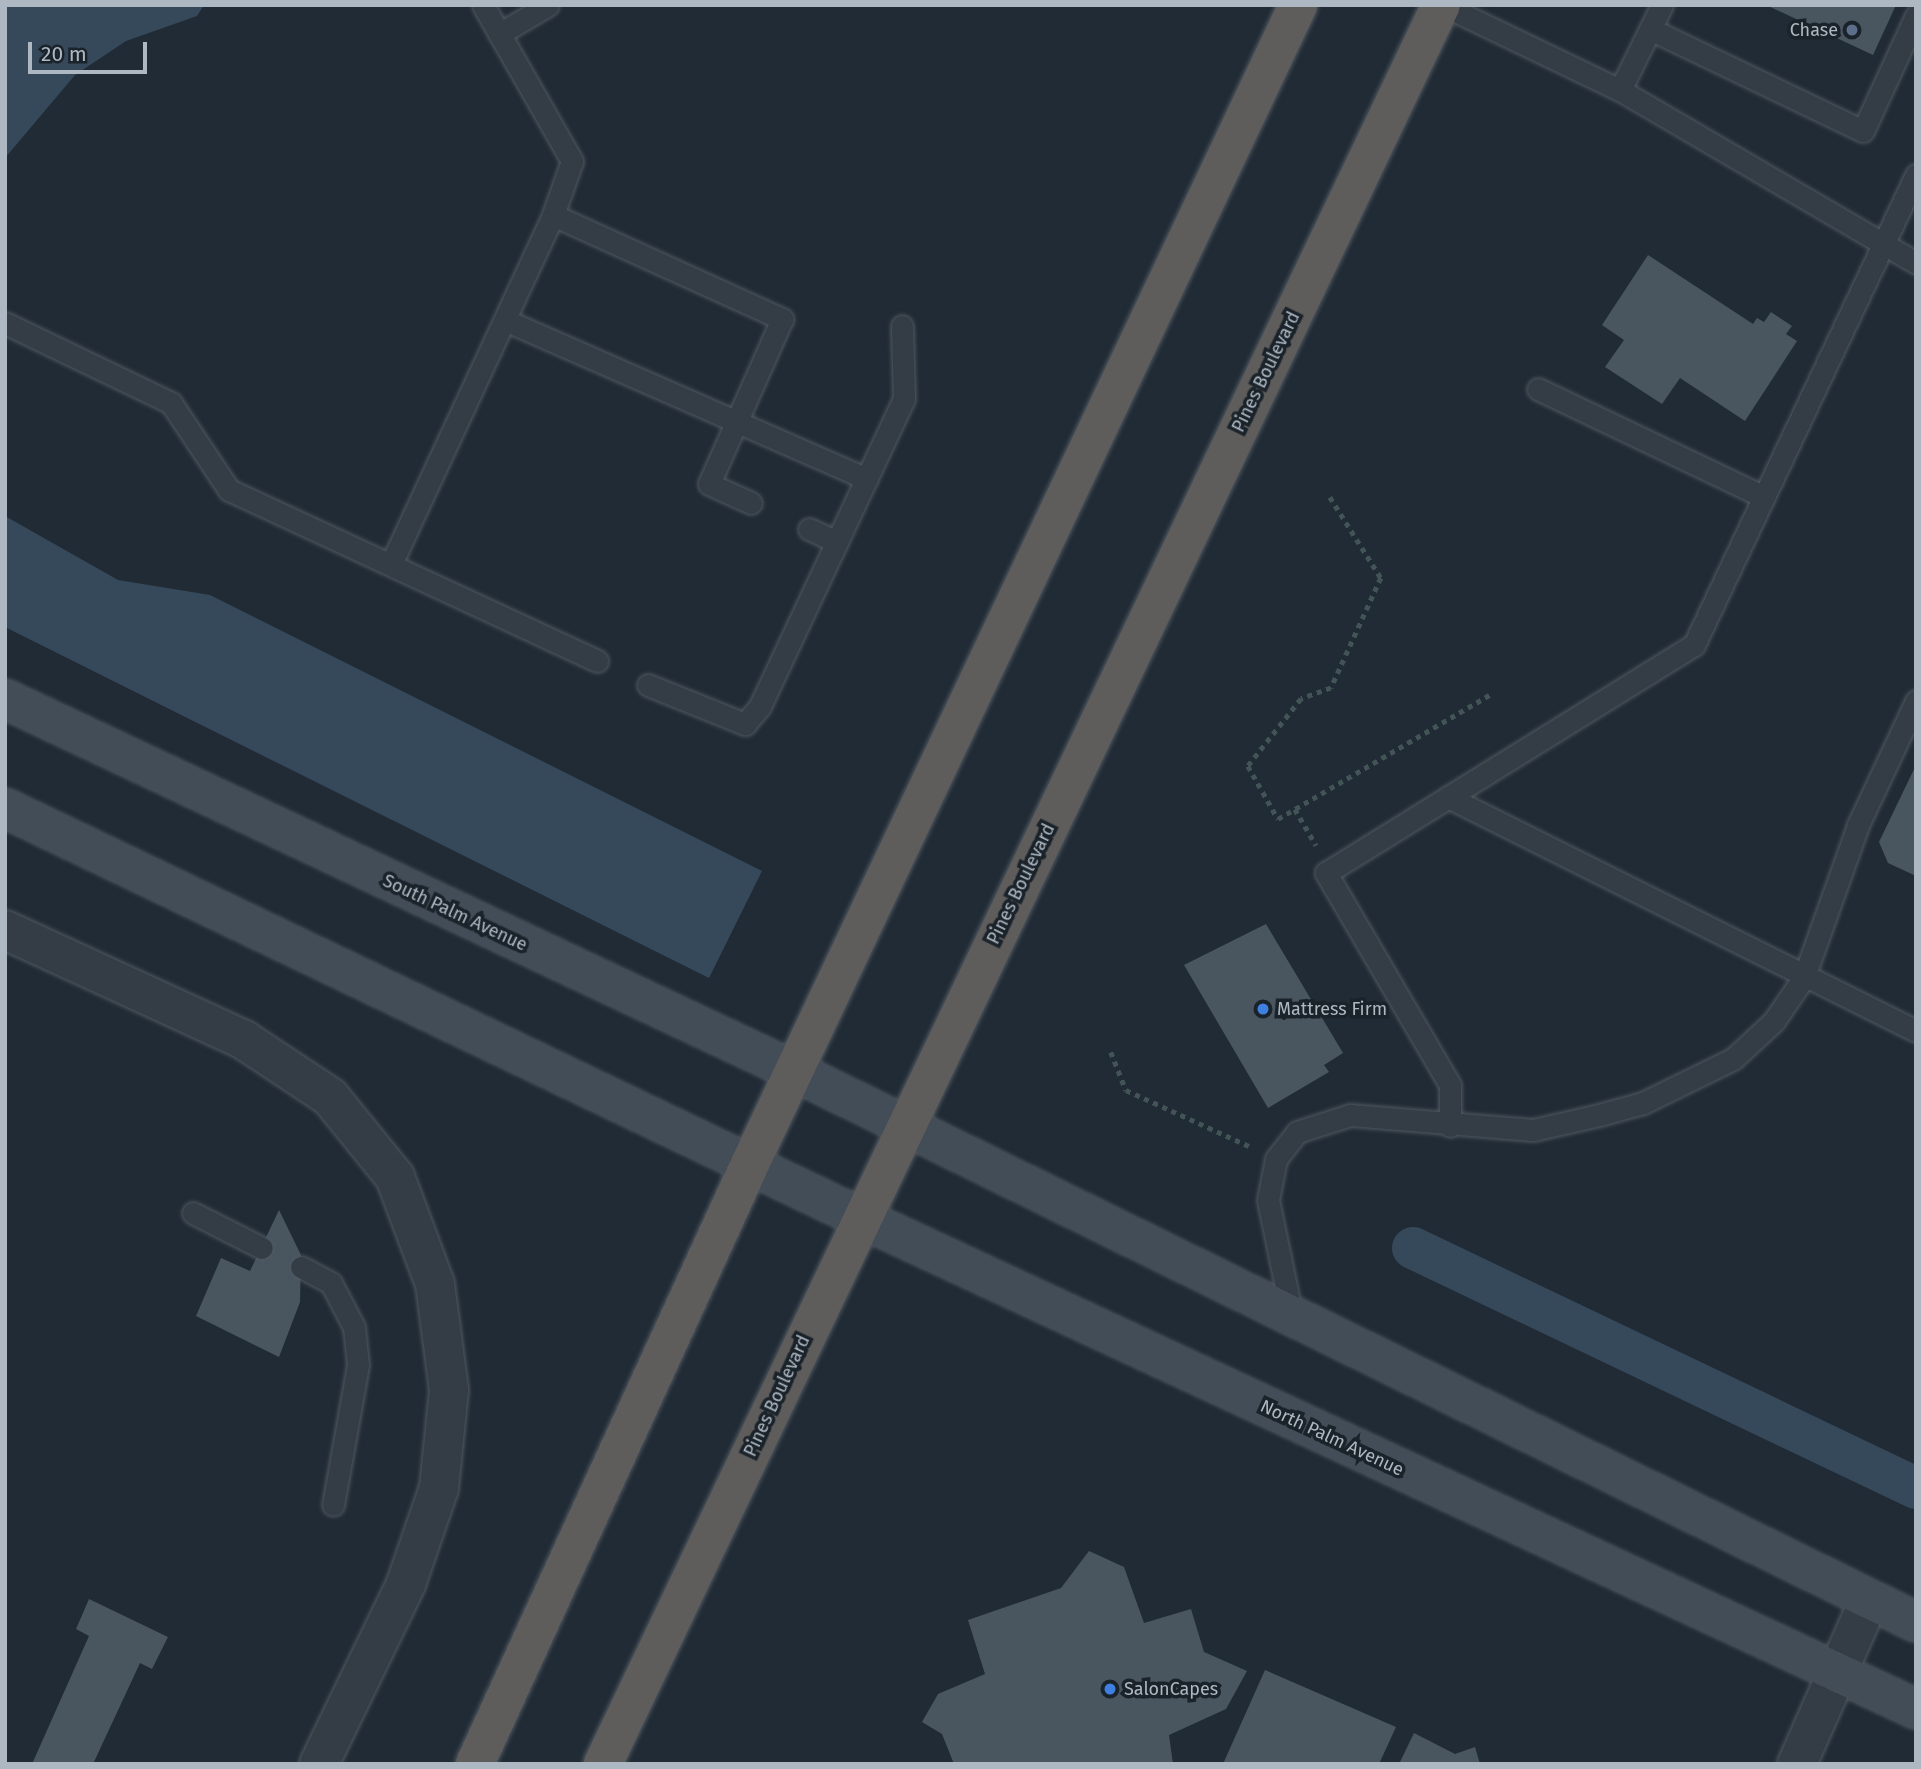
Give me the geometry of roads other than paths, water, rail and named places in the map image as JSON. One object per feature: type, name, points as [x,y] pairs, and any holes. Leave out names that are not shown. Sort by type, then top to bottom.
[{"type":"highway","points":[[475,1764],[750,1164],[1298,5]]},
{"type":"highway","name":"Pines Boulevard","points":[[603,1764],[861,1218],[1442,5]]},
{"type":"main road","name":"South Palm Avenue","points":[[5,699],[906,1125]]},
{"type":"main road","points":[[5,808],[750,1164]]},
{"type":"main road","points":[[906,1125],[1916,1622]]},
{"type":"main road","name":"North Palm Avenue","points":[[750,1164],[1916,1709]]},
{"type":"street","points":[[5,930],[244,1040],[330,1097],[395,1177],[435,1284],[449,1391],[439,1488],[406,1584],[318,1764]]},
{"type":"street","points":[[1797,1764],[1870,1601]]},
{"type":"lane","points":[[392,562],[553,215],[572,161],[482,5]]},
{"type":"lane","points":[[499,34],[548,5]]},
{"type":"lane","points":[[1442,5],[1620,90],[1916,263]]},
{"type":"lane","points":[[1620,90],[1662,5]]},
{"type":"lane","points":[[1650,29],[1863,131],[1916,16]]},
{"type":"lane","points":[[1450,1126],[1450,1085],[1326,873],[1694,645],[1916,175]]},
{"type":"lane","points":[[553,215],[782,319],[709,484],[751,503]]},
{"type":"lane","points":[[505,320],[736,418],[867,479]]},
{"type":"lane","points":[[5,323],[171,403],[229,490],[392,562],[597,661]]},
{"type":"lane","points":[[648,685],[745,724],[760,706],[904,399],[902,326]]},
{"type":"lane","points":[[1538,389],[1765,497]]},
{"type":"lane","points":[[809,529],[837,542]]},
{"type":"lane","points":[[1292,1316],[1268,1200],[1276,1159],[1297,1132],[1329,1117],[1533,1130],[1643,1103],[1733,1059],[1774,1021],[1804,977],[1858,825],[1916,701]]},
{"type":"lane","points":[[1448,797],[1916,1031]]},
{"type":"lane","points":[[194,1213],[262,1248]]},
{"type":"lane","points":[[301,1267],[331,1283],[354,1327],[358,1365],[333,1505]]},
{"type":"water","points":[[5,5],[204,5],[197,16],[126,41],[75,75],[5,158]]},
{"type":"water","points":[[5,516],[118,580],[210,595],[762,871],[709,978],[5,627]]},
{"type":"waterway","points":[[1413,1248],[1916,1488]]},
{"type":"place","name":"Chase","points":[[1852,30]]},
{"type":"place","name":"Mattress Firm","points":[[1263,1009]]},
{"type":"place","name":"SalonCapes","points":[[1110,1689]]}]
